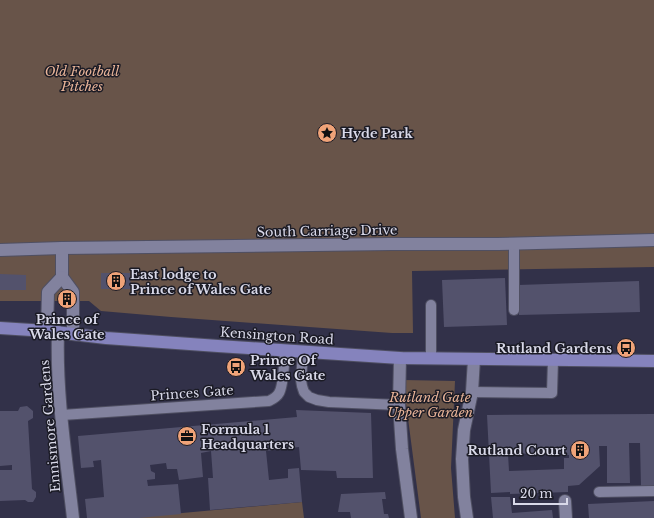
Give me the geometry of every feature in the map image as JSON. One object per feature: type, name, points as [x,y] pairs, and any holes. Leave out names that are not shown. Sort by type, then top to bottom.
[{"type":"main road","name":"Kensington Road","points":[[0,328],[114,338],[400,358],[654,361]]},
{"type":"street","name":"South Carriage Drive","points":[[0,250],[390,244],[514,244],[654,240]]},
{"type":"street","points":[[62,248],[62,277],[73,292],[73,334]]},
{"type":"street","points":[[52,332],[48,292],[62,277]]},
{"type":"street","name":"Ennismore Gardens","points":[[52,332],[57,358],[73,518]]},
{"type":"street","points":[[400,358],[402,449],[412,518]]},
{"type":"street","points":[[467,518],[462,459],[464,430],[472,392],[474,359]]},
{"type":"street","points":[[565,501],[566,518]]},
{"type":"lane","points":[[514,244],[514,310]]},
{"type":"lane","points":[[431,305],[431,358]]},
{"type":"lane","name":"Princes Gate","points":[[62,415],[269,400],[274,398],[279,393],[282,385],[285,350]]},
{"type":"lane","points":[[303,352],[301,380],[304,392],[309,397],[329,402],[400,405]]},
{"type":"lane","points":[[472,392],[552,393],[553,360]]},
{"type":"lane","points":[[599,492],[654,491]]},
{"type":"green space","name":"Hyde Park","points":[[0,0],[654,0],[654,267],[412,271],[413,333],[392,333],[101,311],[89,301],[0,301]]},
{"type":"green space","name":"Rutland Gate Upper Garden","points":[[403,380],[455,381],[451,468],[455,518],[421,518]]},
{"type":"green space","points":[[302,502],[304,518],[128,518]]},
{"type":"building","name":"East lodge to Prince of Wales Gate","points":[[101,273],[130,273],[131,289],[101,289]]},
{"type":"building","points":[[0,274],[26,275],[26,290],[0,290]]},
{"type":"building","points":[[505,278],[507,325],[444,327],[442,280]]},
{"type":"building","points":[[639,281],[640,312],[519,315],[518,285]]},
{"type":"building","points":[[27,406],[33,411],[33,418],[28,421],[32,489],[36,492],[36,497],[33,502],[28,502],[25,500],[0,501],[0,470],[12,470],[12,465],[0,466],[0,411],[18,411],[20,407]]},
{"type":"building","points":[[296,410],[371,413],[373,478],[337,478],[336,471],[301,470],[299,447],[266,451],[269,480],[288,478],[288,469],[299,468],[302,502],[210,510],[208,478],[213,478],[211,451],[201,453],[203,477],[179,480],[177,469],[167,469],[166,463],[150,465],[151,471],[155,473],[155,479],[147,480],[148,486],[178,484],[181,514],[139,518],[87,518],[85,499],[104,497],[101,460],[93,461],[94,467],[81,468],[78,436],[297,417]]},
{"type":"building","points":[[654,414],[654,487],[641,487],[640,443],[629,443],[630,483],[607,483],[607,446],[599,446],[600,466],[579,485],[568,486],[568,492],[510,494],[510,492],[491,493],[487,415]],"holes":[[[561,453],[561,455],[569,455],[569,458],[564,458],[564,469],[509,471],[508,454]]]},
{"type":"building","points":[[385,492],[386,499],[382,499],[384,514],[388,514],[389,518],[351,518],[350,512],[338,512],[341,494]]},
{"type":"building","points":[[491,497],[510,497],[512,513],[552,510],[553,518],[493,518]]},
{"type":"building","points":[[654,501],[654,518],[589,518],[588,504]]},
{"type":"place","name":"Hyde Park","points":[[327,133]]},
{"type":"place","name":"East lodge to Prince of Wales Gate","points":[[116,281]]},
{"type":"place","name":"Prince of Wales Gate","points":[[67,299]]},
{"type":"place","name":"Rutland Gardens","points":[[626,348]]},
{"type":"place","name":"Prince Of Wales Gate","points":[[236,367]]},
{"type":"place","name":"Formula 1 Headquarters","points":[[187,436]]},
{"type":"place","name":"Rutland Court","points":[[580,450]]},
{"type":"park label","name":"Old Football Pitches","points":[[82,78]]}]
